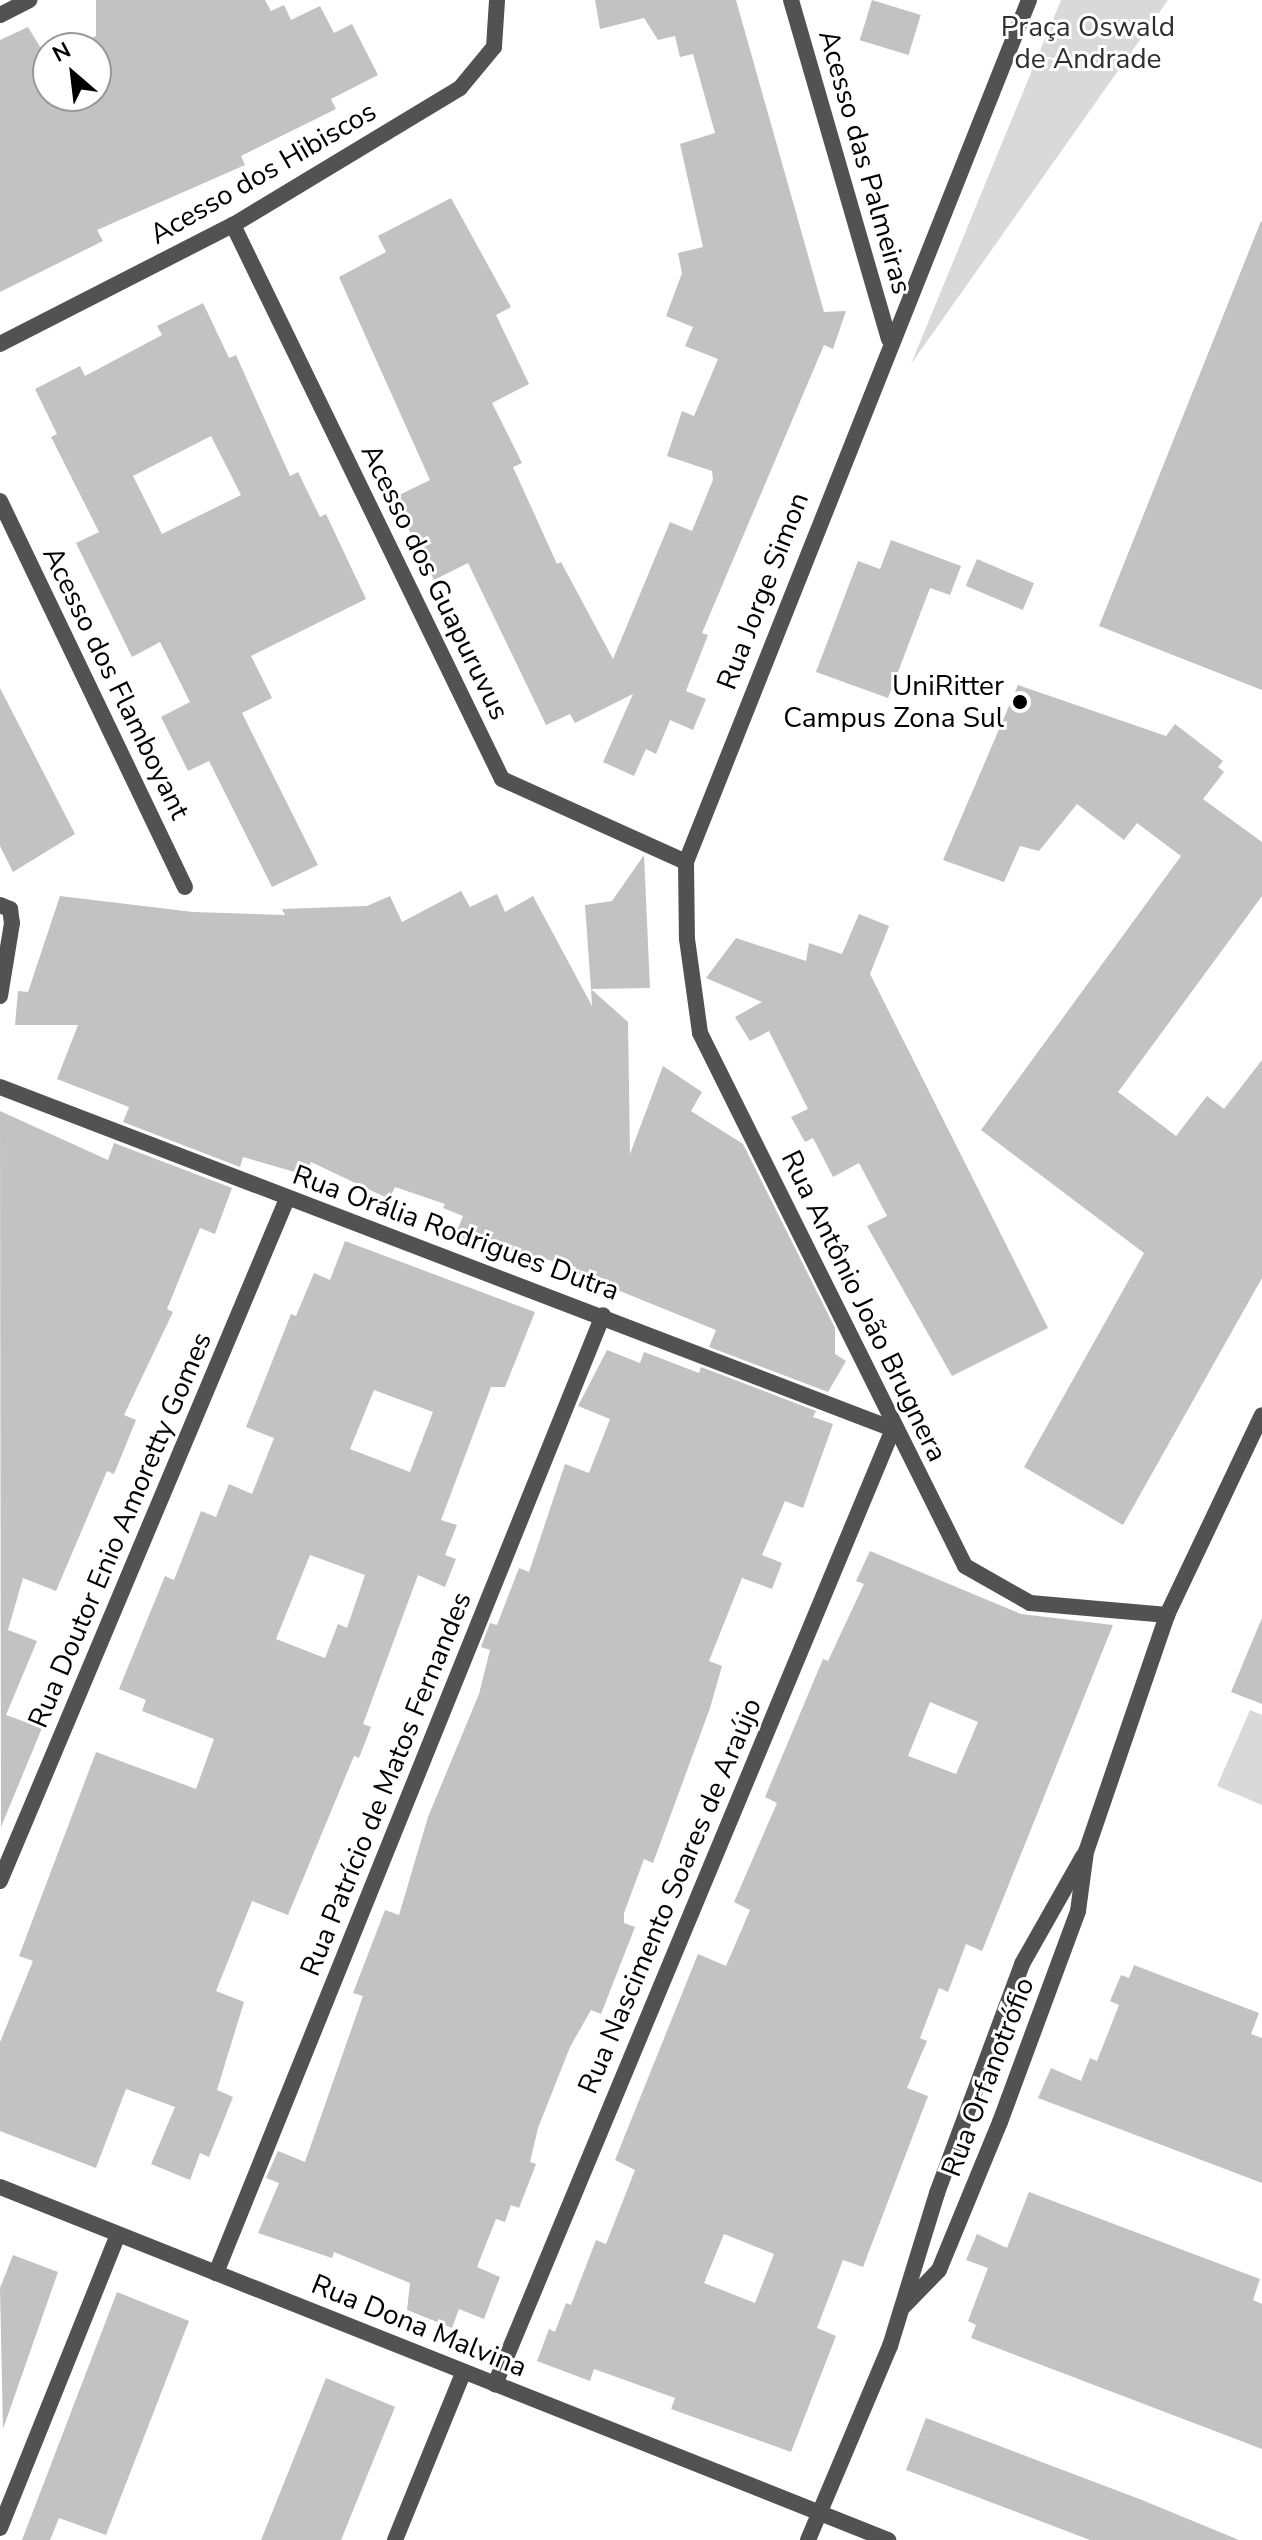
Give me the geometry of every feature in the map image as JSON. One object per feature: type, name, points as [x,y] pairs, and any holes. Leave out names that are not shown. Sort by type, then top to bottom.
[{"type":"street","points":[[0,15],[29,0]]},
{"type":"street","name":"Acesso dos Hibiscos","points":[[0,344],[233,225],[460,88],[494,47],[497,0]]},
{"type":"street","name":"Acesso das Palmeiras","points":[[791,0],[889,339]]},
{"type":"street","name":"Rua Jorge Simon","points":[[686,862],[889,339],[1029,0]]},
{"type":"street","name":"Acesso dos Guapuruvus","points":[[233,225],[502,779],[686,862]]},
{"type":"street","name":"Acesso dos Flamboyant","points":[[0,501],[185,887]]},
{"type":"street","name":"Rua Antônio João Brugnera","points":[[686,862],[687,939],[700,1033],[893,1429],[965,1566],[1030,1603],[1167,1615]]},
{"type":"street","points":[[0,996],[5,907]]},
{"type":"street","name":"Rua Orália Rodrigues Dutra","points":[[0,1087],[287,1199],[603,1315],[893,1429]]},
{"type":"street","name":"Rua Doutor Enio Amoretty Gomes","points":[[0,1881],[287,1199]]},
{"type":"street","name":"Rua Patrício de Matos Fernandes","points":[[216,2273],[603,1315]]},
{"type":"street","name":"Rua Orfanotrófio","points":[[808,2540],[904,2306],[937,2193],[1022,1964],[1086,1852],[1167,1615],[1262,1415]]},
{"type":"street","name":"Rua Nascimento Soares de Araújo","points":[[495,2384],[893,1429]]},
{"type":"street","name":"Rua Orfanotrófio","points":[[904,2306],[939,2270],[1000,2122],[1078,1911],[1086,1852]]},
{"type":"street","name":"Rua Dona Malvina","points":[[0,2187],[818,2515],[888,2540]]},
{"type":"street","points":[[0,2528],[118,2235]]},
{"type":"street","points":[[395,2540],[463,2373]]},
{"type":"green space","name":"Praça Oswald de Andrade","points":[[1061,0],[1168,0],[911,364]]},
{"type":"green space","points":[[1250,1710],[1262,1715],[1262,1805],[1217,1786]]},
{"type":"building","points":[[96,0],[265,0],[271,11],[284,5],[291,20],[320,6],[334,33],[352,24],[378,75],[331,99],[336,109],[241,156],[245,165],[97,230],[103,241],[0,292],[0,40],[28,27],[32,34],[32,112],[112,112],[112,32],[96,32]]},
{"type":"building","points":[[595,0],[736,0],[824,312],[846,311],[833,349],[824,345],[702,633],[708,635],[686,691],[706,699],[693,730],[670,720],[656,754],[646,749],[634,776],[603,762],[633,694],[575,723],[570,714],[546,725],[468,563],[434,580],[393,498],[430,480],[339,277],[386,252],[378,236],[451,198],[511,307],[496,315],[529,384],[492,403],[522,463],[513,467],[557,564],[561,562],[613,659],[670,522],[692,531],[713,480],[712,471],[667,456],[682,411],[694,416],[718,359],[685,346],[693,327],[666,316],[682,273],[678,253],[703,247],[680,144],[715,133],[693,54],[680,57],[675,36],[658,40],[644,18],[600,29]]},
{"type":"building","points":[[872,0],[921,15],[908,55],[860,40]]},
{"type":"building","points":[[1262,222],[1262,690],[1099,626]]},
{"type":"building","points":[[203,303],[229,358],[236,355],[290,476],[298,472],[320,517],[326,514],[366,599],[251,656],[272,698],[242,713],[318,865],[272,887],[209,761],[188,771],[161,717],[190,702],[160,642],[132,657],[76,543],[99,532],[51,437],[57,434],[35,389],[80,366],[85,376],[162,335],[157,326]],"holes":[[[211,436],[241,495],[162,534],[133,476]]]},
{"type":"building","points":[[891,540],[961,566],[950,595],[930,588],[888,698],[816,672],[858,561],[880,569]]},
{"type":"building","points":[[977,559],[1034,583],[1023,610],[966,586]]},
{"type":"building","points":[[1018,685],[1166,736],[1175,724],[1223,761],[1218,767],[1224,772],[1203,799],[1262,842],[1262,896],[1118,1092],[1176,1136],[1207,1096],[1224,1109],[1262,1060],[1262,1278],[1123,1525],[1024,1467],[1144,1253],[981,1130],[1181,856],[1137,823],[1124,840],[1077,804],[1039,851],[1020,846],[1004,882],[943,860]]},
{"type":"building","points":[[0,688],[75,834],[13,872],[0,846]]},
{"type":"building","points":[[644,855],[650,988],[591,989],[585,905],[612,901]]},
{"type":"building","points":[[461,891],[470,907],[497,894],[505,912],[533,896],[592,1006],[591,989],[628,1022],[630,1154],[663,1066],[702,1092],[691,1111],[743,1144],[835,1328],[835,1354],[846,1361],[828,1392],[709,1347],[716,1330],[573,1272],[576,1267],[455,1236],[463,1216],[443,1208],[445,1204],[395,1187],[389,1199],[311,1162],[305,1175],[243,1157],[240,1167],[123,1122],[129,1107],[57,1079],[78,1025],[15,1025],[18,991],[28,992],[60,896],[193,912],[285,915],[282,909],[367,906],[390,896],[402,922]]},
{"type":"building","points":[[859,914],[889,926],[870,974],[1048,1328],[952,1376],[867,1226],[887,1216],[859,1163],[833,1177],[813,1138],[805,1142],[791,1117],[808,1109],[769,1031],[750,1041],[735,1017],[762,1002],[706,978],[736,938],[806,961],[809,943],[842,954]]},
{"type":"building","points":[[0,1111],[108,1160],[114,1143],[232,1188],[215,1234],[200,1228],[167,1309],[173,1312],[124,1415],[136,1420],[114,1474],[107,1471],[56,1591],[23,1578],[8,1630],[37,1641],[6,1715],[42,1728],[1,1827]]},
{"type":"building","points":[[345,1241],[535,1312],[505,1387],[491,1387],[441,1520],[457,1525],[445,1555],[456,1559],[445,1587],[418,1575],[363,1724],[371,1727],[359,1758],[354,1756],[288,1915],[252,1901],[216,1991],[244,2002],[217,2090],[233,2097],[209,2157],[200,2153],[190,2180],[151,2164],[175,2107],[126,2089],[96,2168],[0,2131],[0,2042],[33,1961],[19,1956],[96,1752],[196,1789],[214,1739],[142,1711],[146,1700],[119,1689],[165,1576],[174,1580],[201,1511],[216,1517],[229,1484],[252,1494],[274,1438],[246,1427],[291,1314],[296,1316],[314,1273],[330,1280]],"holes":[[[374,1390],[433,1412],[410,1472],[350,1449]],[[310,1555],[365,1575],[347,1628],[338,1624],[325,1658],[276,1639]]]},
{"type":"building","points":[[607,1350],[640,1363],[644,1352],[699,1373],[701,1367],[816,1411],[813,1417],[833,1424],[803,1508],[785,1501],[762,1555],[782,1563],[772,1589],[742,1578],[709,1661],[722,1666],[710,1708],[653,1863],[644,1859],[624,1913],[624,1923],[635,1927],[601,2014],[591,2010],[570,2047],[538,2128],[530,2162],[536,2164],[519,2208],[511,2205],[505,2222],[496,2219],[477,2267],[500,2277],[484,2319],[459,2309],[452,2328],[407,2310],[410,2283],[334,2252],[332,2258],[258,2233],[279,2183],[266,2178],[278,2151],[305,2162],[363,1996],[353,1993],[385,1910],[399,1915],[428,1817],[479,1694],[490,1650],[481,1647],[490,1623],[497,1625],[519,1568],[529,1572],[565,1464],[589,1473],[610,1419],[578,1406]]},
{"type":"building","points":[[870,1551],[1021,1614],[1113,1625],[982,1951],[966,1944],[948,1992],[939,1988],[920,2038],[927,2041],[907,2088],[928,2096],[863,2267],[843,2260],[817,2328],[836,2336],[791,2452],[671,2409],[675,2398],[594,2369],[590,2381],[537,2361],[549,2329],[555,2332],[566,2303],[571,2305],[596,2240],[606,2244],[635,2170],[615,2160],[698,1954],[726,1966],[750,1910],[734,1902],[777,1803],[765,1797],[823,1659],[828,1661],[864,1584],[856,1581]],"holes":[[[930,1702],[978,1722],[956,1774],[908,1756]],[[724,2234],[774,2254],[755,2303],[704,2283]]]},
{"type":"building","points":[[1262,1618],[1262,1704],[1231,1692]]},
{"type":"building","points":[[1134,1965],[1259,2013],[1251,2034],[1262,2038],[1262,2183],[1038,2098],[1051,2068],[1081,2081],[1090,2058],[1097,2061],[1119,2005],[1110,2001],[1121,1975],[1129,1978]]},
{"type":"building","points":[[1029,2192],[1260,2279],[1253,2300],[1262,2304],[1262,2449],[971,2338],[976,2325],[968,2321],[988,2268],[966,2260],[977,2234],[1007,2248]]},
{"type":"building","points":[[13,2255],[58,2272],[3,2429],[0,2288]]},
{"type":"building","points":[[117,2292],[189,2321],[106,2535],[59,2518],[50,2540],[22,2540]]},
{"type":"building","points":[[326,2378],[395,2407],[341,2540],[261,2540]]},
{"type":"building","points":[[926,2418],[1239,2540],[1090,2540],[906,2470]]},
{"type":"place","name":"UniRitter Campus Zona Sul","points":[[1020,702]]}]
